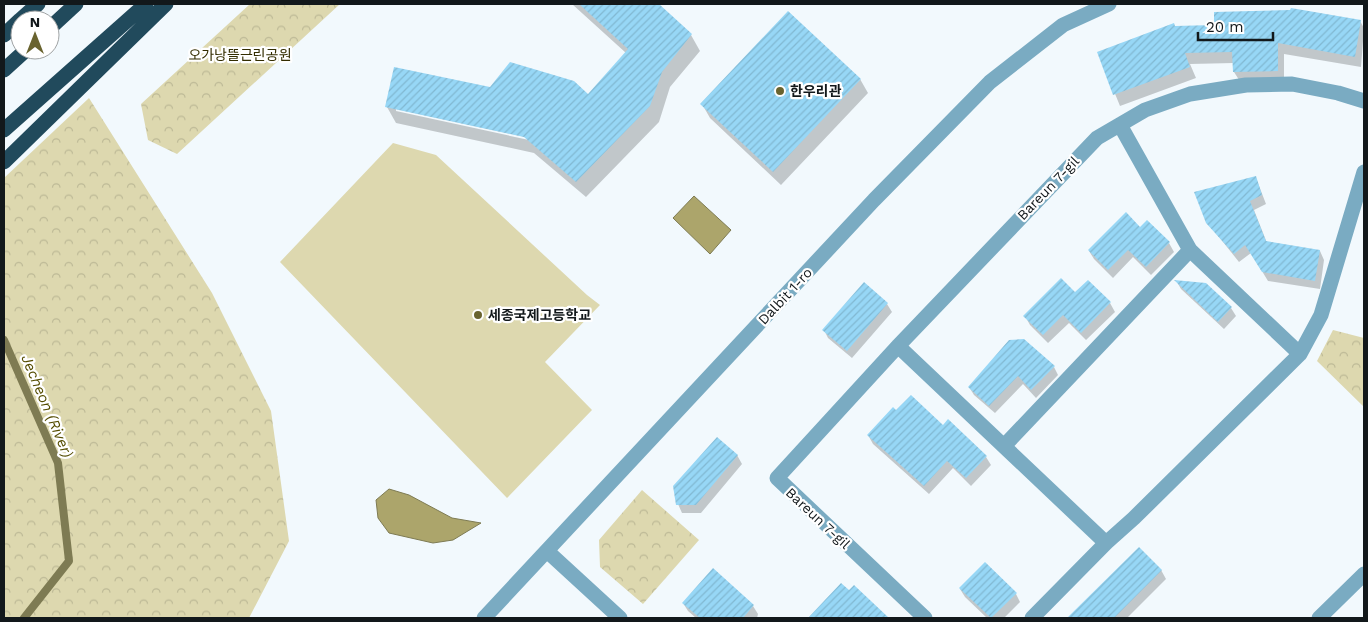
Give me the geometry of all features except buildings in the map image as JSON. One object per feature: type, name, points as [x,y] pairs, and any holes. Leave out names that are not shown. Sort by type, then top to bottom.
[{"type":"highway","points":[[60,19],[76,4]]},
{"type":"highway","points":[[4,130],[146,4]]},
{"type":"highway","points":[[4,162],[166,4]]},
{"type":"highway","points":[[4,70],[15,60]]},
{"type":"street","name":"Dalbit 1-ro","points":[[484,618],[867,208],[990,82],[1063,25],[1109,4]]},
{"type":"street","name":"Bareun 7-gil","points":[[926,618],[777,478],[898,346],[1097,138],[1145,110],[1190,94],[1246,85],[1292,84],[1338,93],[1364,101]]},
{"type":"street","points":[[1120,124],[1190,250],[1300,354]]},
{"type":"street","points":[[1032,618],[1300,354],[1321,315],[1364,172]]},
{"type":"street","points":[[1004,446],[1190,250]]},
{"type":"street","points":[[898,346],[1106,543]]},
{"type":"street","points":[[547,551],[620,618]]},
{"type":"street","points":[[1319,618],[1364,574]]},
{"type":"green space","name":"오가낭뜰근린공원","points":[[250,4],[340,4],[177,154],[148,140],[141,104]]},
{"type":"green space","points":[[89,98],[212,293],[271,411],[289,541],[249,618],[4,618],[4,178]]},
{"type":"green space","points":[[393,143],[436,155],[600,305],[545,362],[592,410],[507,498],[280,262]]},
{"type":"green space","points":[[1333,330],[1364,338],[1364,407],[1317,361]]},
{"type":"green space","points":[[642,490],[699,540],[643,604],[600,567],[599,540]]},
{"type":"shaded area","points":[[694,196],[731,230],[710,254],[673,218]]},
{"type":"shaded area","points":[[389,489],[409,495],[452,518],[481,523],[453,540],[433,543],[389,533],[378,518],[376,500]]},
{"type":"waterway","name":"Jecheon (River)","points":[[4,340],[58,463],[69,561],[24,618]]},
{"type":"place","name":"한우리관","points":[[780,91]]},
{"type":"place","name":"세종국제고등학교","points":[[478,315]]}]
